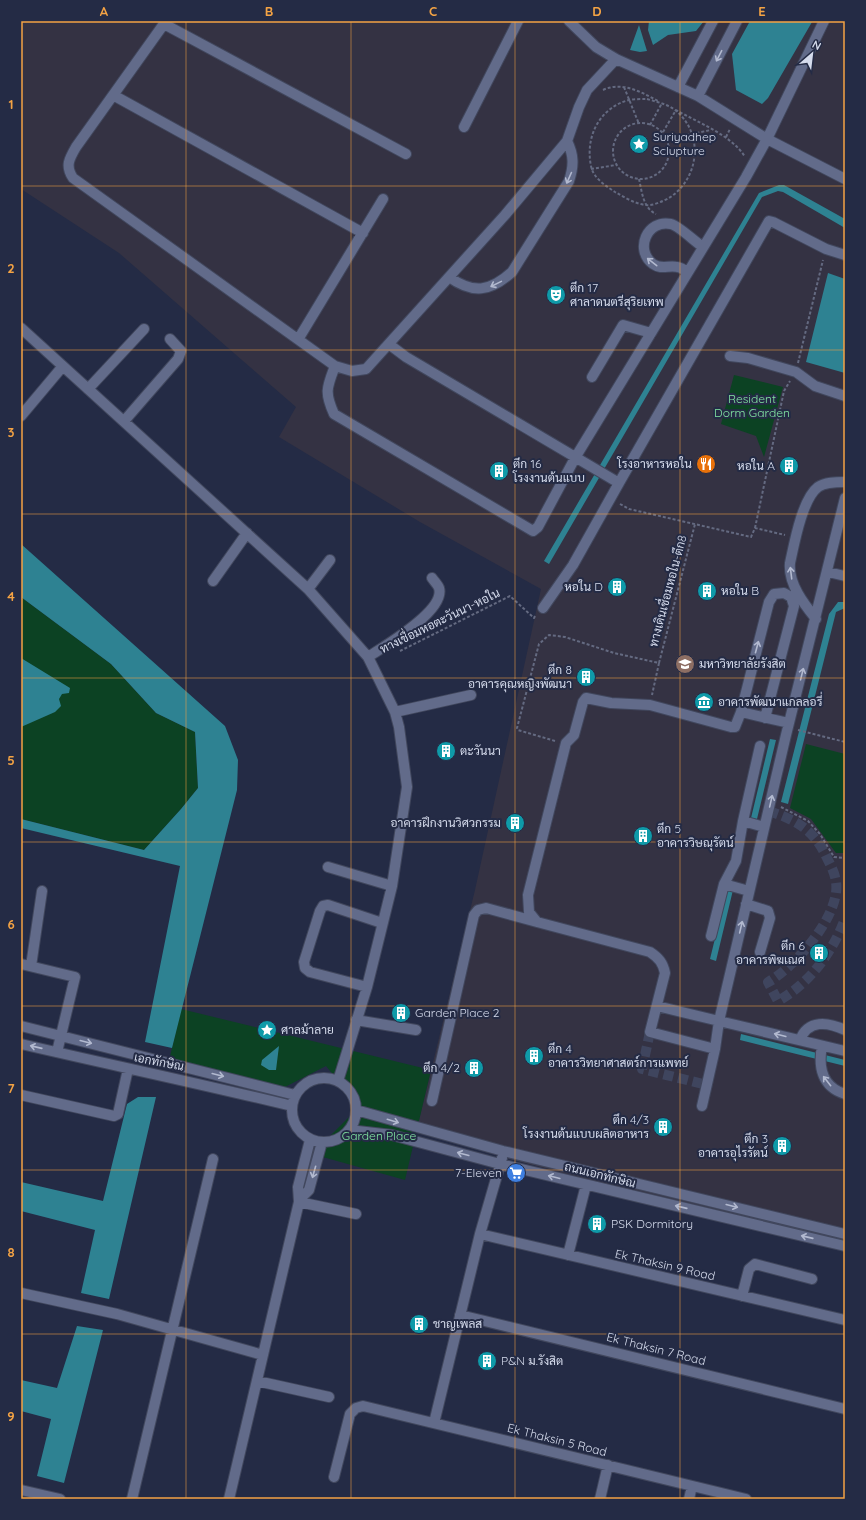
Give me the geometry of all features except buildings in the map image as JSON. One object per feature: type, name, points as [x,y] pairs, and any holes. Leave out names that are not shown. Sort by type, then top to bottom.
[{"type":"street","points":[[464,127],[518,21]]},
{"type":"street","points":[[569,21],[596,47],[616,60],[698,96],[767,138],[845,179]]},
{"type":"street","points":[[678,87],[713,21]]},
{"type":"street","points":[[698,96],[737,21]]},
{"type":"street","points":[[335,366],[328,384],[328,399],[334,414],[533,531],[538,527],[575,458],[704,247],[767,138],[824,21]]},
{"type":"street","points":[[406,154],[165,23],[71,156],[68,164],[68,170],[73,178],[299,338],[335,366],[352,371],[366,369],[390,345],[567,141],[579,107],[587,90],[616,60]]},
{"type":"street","points":[[113,95],[363,233]]},
{"type":"street","points":[[449,277],[468,288],[478,290],[503,280],[512,272],[568,181],[573,170],[574,160],[572,150],[567,141]]},
{"type":"street","points":[[299,338],[382,199]]},
{"type":"street","points":[[543,608],[573,565],[610,499],[615,481],[766,225],[769,222],[773,222],[826,249],[845,255]]},
{"type":"street","points":[[688,272],[678,267],[662,268],[655,266],[649,261],[643,248],[647,234],[657,225],[672,224],[678,227],[689,238],[704,247]]},
{"type":"street","points":[[592,377],[623,325],[651,333]]},
{"type":"street","points":[[21,328],[88,389],[125,420],[308,589],[368,657],[395,712],[399,727],[407,787],[392,886],[367,987],[338,1081]]},
{"type":"street","points":[[88,389],[144,329]]},
{"type":"street","points":[[125,420],[178,359],[181,351],[170,339]]},
{"type":"street","points":[[390,345],[406,357],[615,481]]},
{"type":"street","points":[[730,356],[748,358],[796,372],[814,386],[845,396]]},
{"type":"street","points":[[21,416],[63,366]]},
{"type":"street","points":[[816,619],[806,607],[792,582],[790,570],[796,538],[804,511],[813,493],[822,486],[832,482],[845,482]]},
{"type":"street","points":[[702,1106],[764,827],[845,498]]},
{"type":"street","points":[[213,581],[247,533]]},
{"type":"street","points":[[308,589],[330,560]]},
{"type":"street","points":[[828,572],[845,576]]},
{"type":"street","points":[[368,657],[414,625],[437,602],[439,588],[432,578]]},
{"type":"street","points":[[537,922],[529,912],[528,895],[566,743],[574,735],[583,702],[586,698],[611,703],[650,705],[735,727],[769,602],[774,594],[784,592],[791,597],[794,606],[765,718]]},
{"type":"street","points":[[395,712],[471,695]]},
{"type":"street","points":[[740,712],[789,723]]},
{"type":"street","points":[[711,936],[724,884],[736,861],[743,821],[760,746]]},
{"type":"street","points":[[743,821],[764,827]]},
{"type":"street","points":[[328,868],[392,886]]},
{"type":"street","points":[[724,884],[749,891]]},
{"type":"street","points":[[42,891],[26,965],[75,976],[57,1052]]},
{"type":"street","points":[[746,904],[768,911],[770,918],[760,952]]},
{"type":"street","points":[[367,987],[310,972],[305,968],[304,962],[320,910],[323,906],[328,905],[382,923]]},
{"type":"street","points":[[432,1101],[474,915],[478,910],[486,908],[650,952],[663,965],[665,973],[650,1032],[715,1049]]},
{"type":"street","points":[[657,1006],[800,1040],[821,1053],[845,1051]]},
{"type":"street","points":[[356,1020],[416,1030]]},
{"type":"street","points":[[800,1040],[807,1029],[820,1023],[829,1024],[845,1030]]},
{"type":"street","points":[[21,1026],[296,1095]]},
{"type":"street","name":"เอกทักษิณ","points":[[21,1044],[128,1069],[179,1078],[292,1106]]},
{"type":"street","points":[[821,1053],[822,1074],[825,1080],[834,1089],[845,1094]]},
{"type":"street","points":[[21,1096],[114,1116],[118,1114],[128,1069]]},
{"type":"street","points":[[322,1078],[338,1081],[351,1093],[356,1110],[354,1120],[349,1130],[341,1137],[331,1141],[315,1142],[310,1140],[301,1133],[292,1116],[292,1106],[296,1095],[306,1083],[322,1078]]},
{"type":"street","name":"ถนนเอกทักษิณ","points":[[356,1110],[503,1151],[845,1234]]},
{"type":"street","name":"ถนนเอกทักษิณ","points":[[349,1130],[392,1135],[500,1164],[845,1246]]},
{"type":"street","points":[[229,1499],[300,1200],[298,1187],[310,1140]]},
{"type":"street","points":[[300,1200],[309,1190],[322,1142]]},
{"type":"street","points":[[434,1423],[480,1234],[503,1151]]},
{"type":"street","points":[[132,1499],[213,1159]]},
{"type":"street","points":[[568,1255],[586,1185]]},
{"type":"street","points":[[300,1200],[356,1214]]},
{"type":"street","name":"Ek Thaksin 9 Road","points":[[480,1234],[845,1320]]},
{"type":"street","points":[[742,1296],[749,1269],[755,1264],[812,1279]]},
{"type":"street","points":[[21,1293],[117,1314],[172,1331],[263,1355]]},
{"type":"street","name":"Ek Thaksin 7 Road","points":[[460,1315],[845,1409]]},
{"type":"street","points":[[256,1381],[329,1397]]},
{"type":"street","name":"Ek Thaksin 5 Road","points":[[334,1477],[350,1414],[356,1408],[363,1406],[746,1499]]},
{"type":"street","points":[[600,1499],[608,1465]]},
{"type":"street","points":[[689,1499],[692,1486]]},
{"type":"street","points":[[21,1490],[60,1499]]},
{"type":"path","points":[[599,94],[612,86],[624,87],[638,91],[676,110],[737,146],[745,158],[744,163]]},
{"type":"path","points":[[624,87],[639,124]]},
{"type":"path","points":[[662,103],[647,99],[630,100],[613,107],[600,118],[592,134],[588,151],[591,169],[603,185],[628,199],[646,205],[663,201],[676,193],[687,181],[693,168],[696,152],[692,134],[676,110]]},
{"type":"path","points":[[650,125],[662,103]]},
{"type":"path","points":[[663,132],[676,110]]},
{"type":"path","points":[[639,124],[650,125],[663,132],[667,139],[669,153],[663,169],[657,175],[639,179],[630,177],[622,172],[616,165],[613,156],[613,147],[616,138],[630,126],[639,124]]},
{"type":"path","points":[[667,139],[711,130]]},
{"type":"path","points":[[591,169],[616,165]]},
{"type":"path","points":[[639,179],[646,205],[651,212],[661,217]]},
{"type":"path","points":[[610,499],[629,510],[751,537],[755,528],[784,389],[796,372],[826,249]]},
{"type":"path","name":"ทางเดินเชื่อมหอใน-ตึก8","points":[[650,705],[659,662],[695,524]]},
{"type":"path","points":[[755,528],[796,538]]},
{"type":"path","name":"ทางเชื่อมหอตะวันนา-หอใน","points":[[399,651],[510,596],[534,618]]},
{"type":"path","points":[[566,743],[518,730],[517,728],[539,644],[549,636],[565,638],[614,653],[659,662]]},
{"type":"path","points":[[799,730],[845,742]]},
{"type":"path","points":[[771,802],[808,821],[820,834],[834,857],[845,858]]},
{"type":"shaded area","name":"มหาวิทยาลัยรังสิต","points":[[21,21],[845,21],[845,1246],[501,1157],[418,1124],[475,890],[541,589],[420,522],[279,437],[296,407],[119,253],[21,189]]},
{"type":"shaded area","points":[[649,21],[704,21],[696,31],[668,35],[653,45],[648,30]]},
{"type":"shaded area","points":[[750,21],[812,22],[768,98],[762,104],[736,90],[732,54]]},
{"type":"shaded area","points":[[639,25],[647,51],[640,52],[630,50]]},
{"type":"shaded area","points":[[779,185],[784,185],[845,219],[845,228],[783,192],[778,191],[762,197],[549,564],[544,561],[759,193]]},
{"type":"shaded area","points":[[828,273],[845,279],[845,373],[806,362]]},
{"type":"shaded area","points":[[21,544],[225,726],[238,760],[237,790],[172,1048],[145,1042],[180,866],[21,828],[21,819],[144,850],[198,788],[195,732],[156,713],[111,664],[21,597]]},
{"type":"shaded area","points":[[838,602],[845,602],[845,608],[836,612],[788,804],[781,802],[829,614]]},
{"type":"shaded area","points":[[21,658],[70,688],[69,693],[62,694],[59,699],[61,706],[55,712],[21,727]]},
{"type":"shaded area","points":[[770,739],[776,740],[757,819],[751,818]]},
{"type":"shaded area","points":[[727,889],[733,890],[716,961],[710,959]]},
{"type":"shaded area","points":[[741,1034],[845,1060],[845,1066],[740,1040]]},
{"type":"shaded area","points":[[279,1046],[276,1070],[269,1070],[261,1065],[262,1060]]},
{"type":"shaded area","points":[[138,1097],[156,1097],[109,1299],[81,1293],[95,1230],[21,1211],[21,1182],[103,1201],[127,1104]]},
{"type":"shaded area","points":[[77,1326],[103,1330],[64,1483],[37,1476],[51,1419],[21,1411],[21,1380],[57,1388]]},
{"type":"green space","name":"Resident Dorm Garden","points":[[734,375],[783,387],[764,457],[756,436],[721,424]]},
{"type":"green space","points":[[21,597],[111,664],[156,713],[195,732],[198,788],[144,850],[21,819]]},
{"type":"green space","points":[[806,744],[845,754],[845,853],[836,853],[811,819],[790,808]]},
{"type":"green space","name":"Garden Place","points":[[181,1009],[431,1070],[405,1180],[312,1154],[359,1107],[326,1066],[283,1088],[169,1061]]},
{"type":"tunnel","points":[[768,811],[795,822],[816,839],[835,875],[836,882],[836,895],[831,909],[824,924],[814,939],[791,965],[768,982],[778,1001],[790,994],[819,966],[834,944],[845,919]]},
{"type":"tunnel","points":[[650,1032],[642,1069],[707,1085]]},
{"type":"place","name":"Suriyadhep Sclupture","points":[[639,144]]},
{"type":"place","name":"ตึก 17 ศาลาดนตรีสุริยเทพ","points":[[556,295]]},
{"type":"place","name":"โรงอาหารหอใน","points":[[706,464]]},
{"type":"place","name":"หอใน A","points":[[789,466]]},
{"type":"place","name":"ตึก 16 โรงงานต้นแบบ","points":[[499,471]]},
{"type":"place","name":"หอใน D","points":[[617,587]]},
{"type":"place","name":"หอใน B","points":[[707,591]]},
{"type":"place","name":"มหาวิทยาลัยรังสิต","points":[[685,664]]},
{"type":"place","name":"ตึก 8 อาคารคุณหญิงพัฒนา","points":[[586,677]]},
{"type":"place","name":"อาคารพัฒนาแกลลอรี่","points":[[704,702]]},
{"type":"place","name":"ตะวันนา","points":[[446,751]]},
{"type":"place","name":"อาคารฝึกงานวิศวกรรม","points":[[515,823]]},
{"type":"place","name":"ตึก 5 อาคารวิษณุรัตน์","points":[[643,836]]},
{"type":"place","name":"ตึก 6 อาคารพิฆเณศ","points":[[819,953]]},
{"type":"place","name":"Garden Place 2","points":[[401,1013]]},
{"type":"place","name":"ศาลม้าลาย","points":[[267,1030]]},
{"type":"place","name":"ตึก 4 อาคารวิทยาศาสตร์การแพทย์","points":[[534,1056]]},
{"type":"place","name":"ตึก 4/2","points":[[474,1068]]},
{"type":"place","name":"ตึก 4/3 โรงงานต้นแบบผลิตอาหาร","points":[[663,1127]]},
{"type":"place","name":"ตึก 3 อาคารอุไรรัตน์","points":[[782,1146]]},
{"type":"place","name":"7-Eleven","points":[[516,1173]]},
{"type":"place","name":"PSK Dormitory","points":[[597,1224]]},
{"type":"place","name":"ชาญเพลส","points":[[419,1324]]},
{"type":"place","name":"P&N ม.รังสิต","points":[[487,1361]]}]
